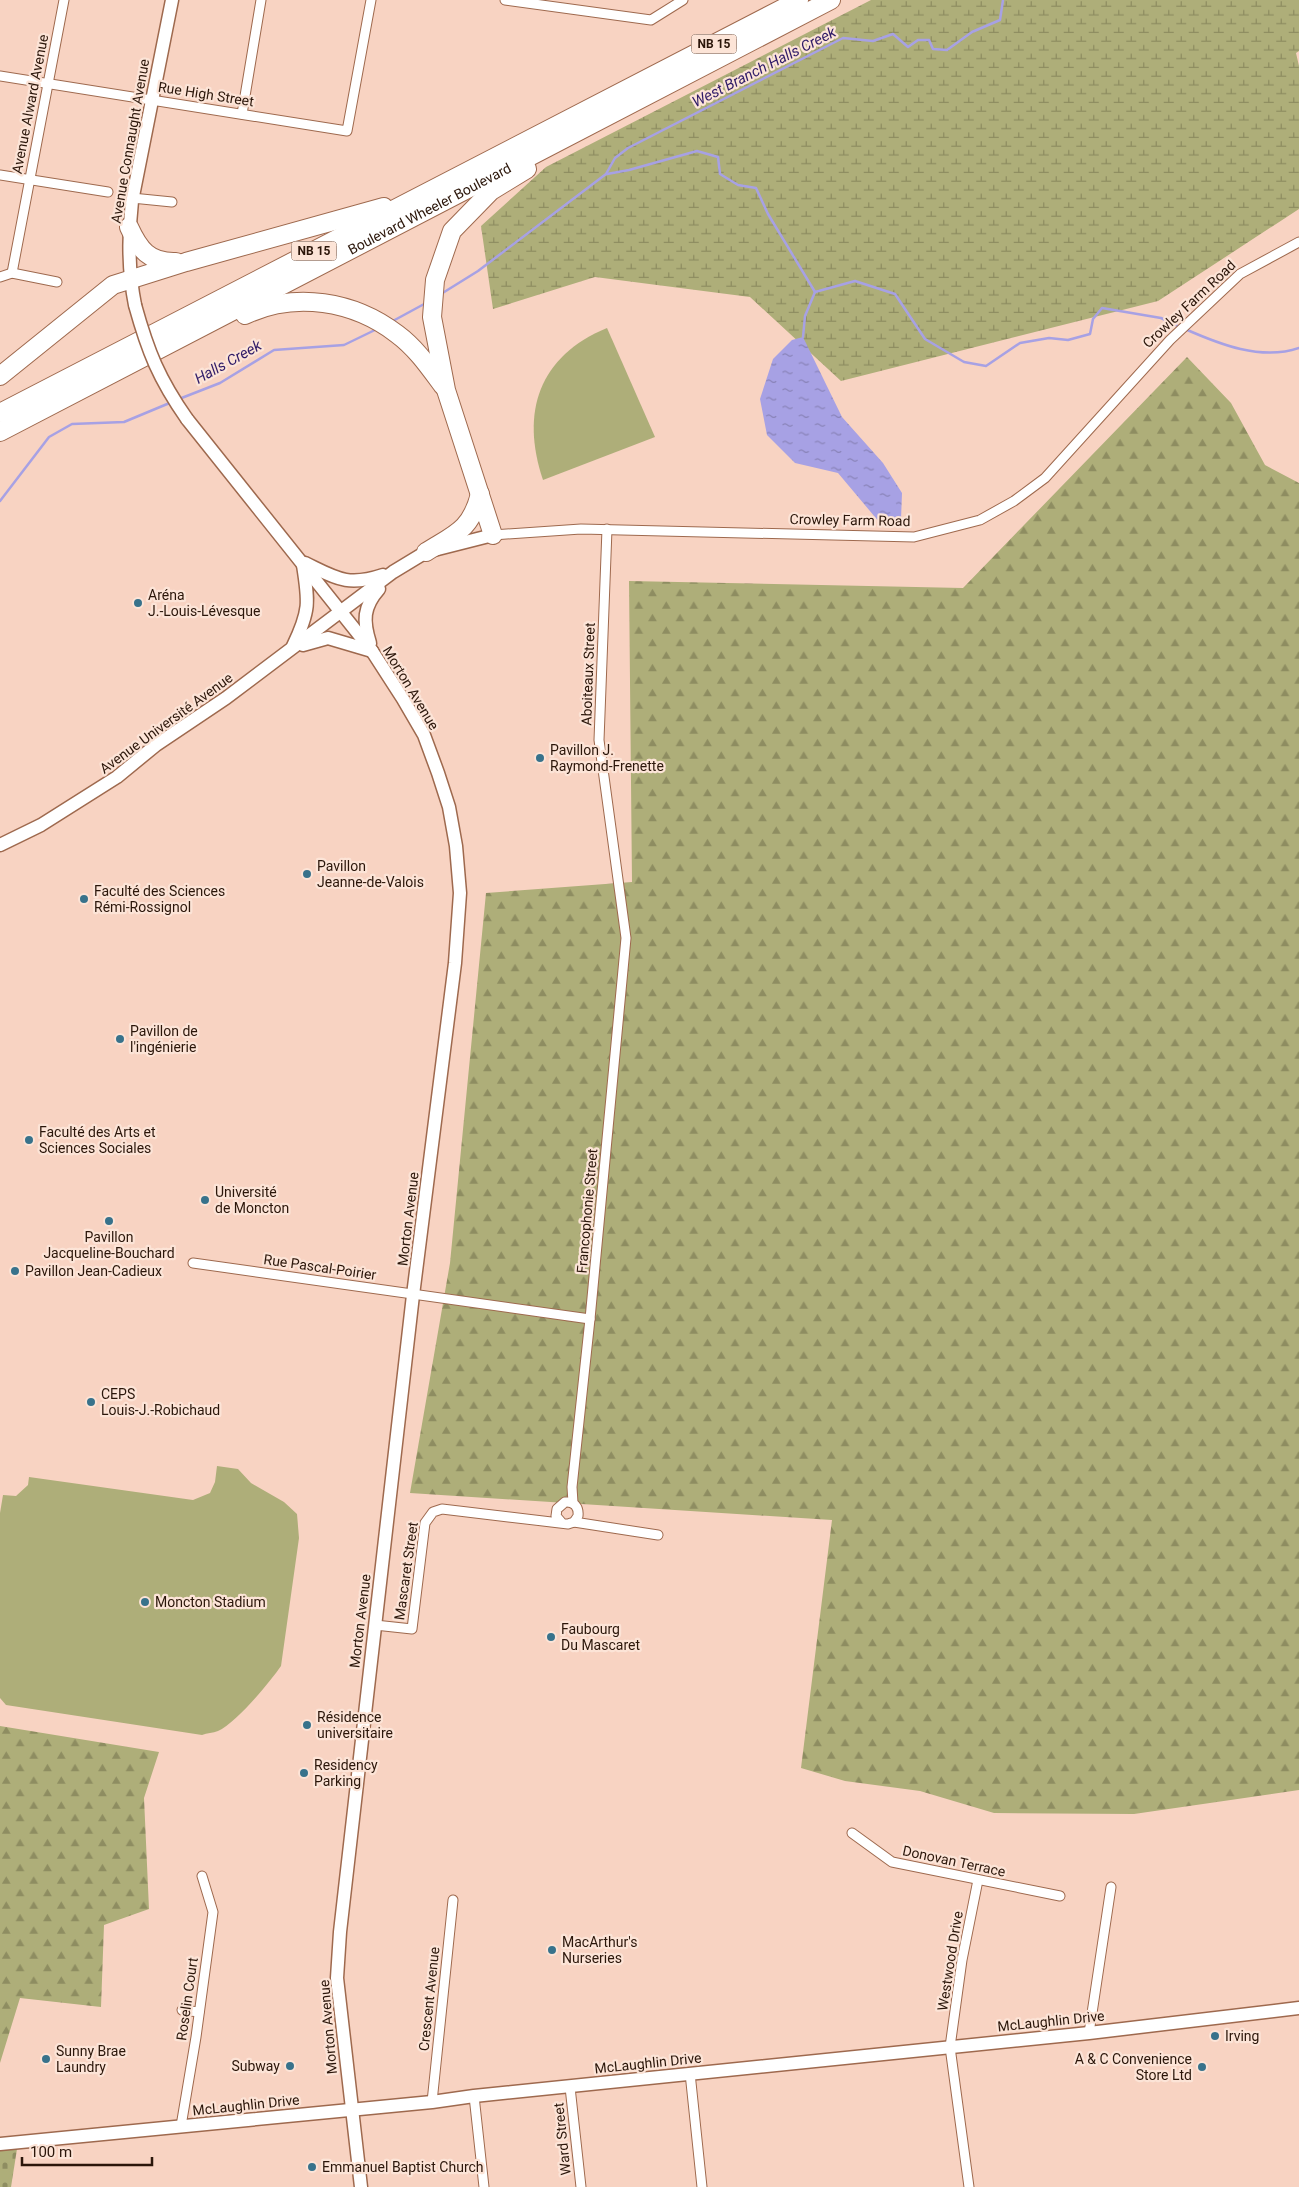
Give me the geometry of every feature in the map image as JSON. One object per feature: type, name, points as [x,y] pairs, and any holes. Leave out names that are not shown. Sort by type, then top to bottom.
[{"type":"highway","name":"Boulevard Wheeler Boulevard","points":[[0,413],[799,0]]},
{"type":"highway","name":"Boulevard Wheeler Boulevard","points":[[0,432],[831,0]]},
{"type":"highway","points":[[493,535],[446,390],[432,317],[435,280],[452,231],[491,191],[662,87]]},
{"type":"highway","points":[[0,376],[113,285],[186,262],[388,205],[595,100],[629,88]]},
{"type":"highway","points":[[129,227],[141,250],[163,263],[186,262]]},
{"type":"highway","points":[[60,400],[114,380],[263,307],[304,301],[337,305],[367,314],[398,334],[424,360],[446,390]]},
{"type":"highway","points":[[426,552],[465,527],[475,512],[480,494]]},
{"type":"street","name":"Avenue Alward Avenue","points":[[12,273],[64,0]]},
{"type":"street","name":"Avenue Connaught Avenue","points":[[146,346],[130,280],[129,227],[132,198],[172,0]]},
{"type":"street","points":[[242,114],[261,0]]},
{"type":"street","name":"Rue High Street","points":[[0,76],[347,131],[371,0]]},
{"type":"street","points":[[505,0],[651,20],[683,0]]},
{"type":"street","points":[[0,175],[108,192]]},
{"type":"street","points":[[132,198],[172,202]]},
{"type":"street","name":"Crowley Farm Road","points":[[340,611],[393,572],[426,552],[493,535],[607,529],[914,537],[980,520],[1014,501],[1045,478],[1170,340],[1240,274],[1299,242]]},
{"type":"street","points":[[0,277],[12,273],[57,282]]},
{"type":"street","name":"Morton Avenue","points":[[146,346],[164,386],[187,419],[372,651],[424,735],[449,808],[456,846],[460,893],[454,973],[413,1295],[345,1885],[337,1978],[350,2110],[361,2187]]},
{"type":"street","name":"Aboiteaux Street","points":[[607,529],[599,740],[626,938]]},
{"type":"street","points":[[302,562],[347,581],[362,582],[393,572]]},
{"type":"street","points":[[291,649],[305,622],[308,606],[302,562]]},
{"type":"street","points":[[372,651],[364,626],[364,611],[370,599],[393,572]]},
{"type":"street","name":"Avenue Université Avenue","points":[[0,845],[41,825],[90,795],[291,649],[340,611]]},
{"type":"street","points":[[291,649],[316,640],[328,638],[372,651]]},
{"type":"street","name":"Francophonie Street","points":[[556,1520],[557,1508],[569,1502],[572,1487],[626,938]]},
{"type":"street","name":"Rue Pascal-Poirier","points":[[193,1263],[413,1295],[590,1318]]},
{"type":"street","points":[[569,1502],[586,1523]]},
{"type":"street","name":"Mascaret Street","points":[[375,1625],[412,1629],[425,1523],[433,1512],[442,1509],[556,1520]]},
{"type":"street","points":[[574,1522],[579,1513]]},
{"type":"street","points":[[556,1520],[658,1535]]},
{"type":"street","name":"Donovan Terrace","points":[[852,1833],[892,1862],[1060,1896]]},
{"type":"street","name":"Roselin Court","points":[[181,2126],[213,1912],[202,1876]]},
{"type":"street","name":"Westwood Drive","points":[[969,2187],[950,2047],[962,1960],[978,1880]]},
{"type":"street","points":[[1089,2033],[1111,1888]]},
{"type":"street","name":"Crescent Avenue","points":[[432,2102],[454,1900]]},
{"type":"street","name":"McLaughlin Drive","points":[[0,2144],[432,2102],[690,2073],[1089,2033],[1299,2008]]},
{"type":"street","points":[[182,2010],[199,2012]]},
{"type":"street","points":[[690,2073],[702,2187]]},
{"type":"street","name":"Ward Street","points":[[570,2087],[581,2187]]},
{"type":"street","points":[[474,2096],[484,2187]]},
{"type":"green space","points":[[871,0],[1299,0],[1299,51],[1296,53],[1299,66],[1299,209],[1158,301],[841,381],[750,297],[595,277],[493,309],[481,226],[546,167]]},
{"type":"green space","points":[[607,328],[655,437],[543,480],[536,455],[534,432],[535,409],[541,389],[551,370],[565,354],[584,340]]},
{"type":"green space","points":[[1187,357],[1231,403],[1265,465],[1299,483],[1299,1790],[1134,1814],[994,1813],[920,1791],[845,1781],[801,1768],[832,1520],[410,1493],[450,1263],[486,893],[632,882],[629,581],[963,588]]},
{"type":"green space","name":"Moncton Stadium","points":[[217,1466],[238,1469],[251,1483],[284,1502],[297,1514],[299,1538],[281,1666],[261,1691],[225,1727],[202,1735],[6,1705],[0,1698],[0,1513],[3,1495],[16,1496],[28,1485],[29,1477],[193,1500],[210,1493],[215,1482]]},
{"type":"green space","points":[[0,1726],[159,1752],[144,1798],[149,1909],[104,1925],[101,2007],[20,1998],[0,2063]]},
{"type":"green space","points":[[17,2149],[11,2187],[0,2187],[0,2150]]},
{"type":"water","points":[[803,337],[842,417],[883,463],[902,493],[901,520],[893,524],[880,523],[838,473],[795,463],[767,435],[760,399],[773,359],[792,340]]},
{"type":"waterway","name":"West Branch Halls Creek","points":[[441,294],[478,271],[606,174],[615,158],[628,148],[843,38],[873,41],[893,34],[908,47],[918,40],[929,40],[933,49],[947,50],[972,32],[1000,20],[1003,0]]},
{"type":"waterway","points":[[607,174],[629,170],[697,151],[718,157],[720,174],[738,185],[756,188],[768,214],[815,292]]},
{"type":"waterway","points":[[815,292],[855,281],[895,294],[925,339],[964,362],[986,366],[1020,343],[1049,338],[1068,340],[1090,334],[1093,319],[1102,308],[1161,318],[1180,327]]},
{"type":"waterway","points":[[803,337],[805,316],[815,292]]},
{"type":"waterway","name":"Halls Creek","points":[[391,322],[426,303]]},
{"type":"waterway","name":"Halls Creek","points":[[179,399],[220,383],[274,350],[344,345],[377,329]]},
{"type":"waterway","points":[[1185,329],[1226,345],[1255,352],[1285,352],[1299,348]]},
{"type":"waterway","name":"Halls Creek","points":[[0,501],[49,437],[72,424],[124,422],[172,402]]},
{"type":"place","name":"Aréna J.-Louis-Lévesque","points":[[138,603]]},
{"type":"place","name":"Pavillon J. Raymond-Frenette","points":[[540,758]]},
{"type":"place","name":"Pavillon Jeanne-de-Valois","points":[[307,874]]},
{"type":"place","name":"Faculté des Sciences Rémi-Rossignol","points":[[84,899]]},
{"type":"place","name":"Pavillon de l'ingénierie","points":[[120,1039]]},
{"type":"place","name":"Faculté des Arts et Sciences Sociales","points":[[29,1140]]},
{"type":"place","name":"Université de Moncton","points":[[205,1200]]},
{"type":"place","name":"Pavillon Jacqueline-Bouchard","points":[[109,1221]]},
{"type":"place","name":"Pavillon Jean-Cadieux","points":[[15,1271]]},
{"type":"place","name":"CEPS Louis-J.-Robichaud","points":[[91,1402]]},
{"type":"place","name":"Moncton Stadium","points":[[145,1602]]},
{"type":"place","name":"Faubourg Du Mascaret","points":[[551,1637]]},
{"type":"place","name":"Résidence universitaire","points":[[307,1725]]},
{"type":"place","name":"Residency Parking","points":[[304,1773]]},
{"type":"place","name":"MacArthur's Nurseries","points":[[552,1950]]},
{"type":"place","name":"Irving","points":[[1215,2036]]},
{"type":"place","name":"Sunny Brae Laundry","points":[[46,2059]]},
{"type":"place","name":"Subway","points":[[290,2066]]},
{"type":"place","name":"A & C Convenience Store Ltd","points":[[1202,2067]]},
{"type":"place","name":"Emmanuel Baptist Church","points":[[312,2167]]}]
